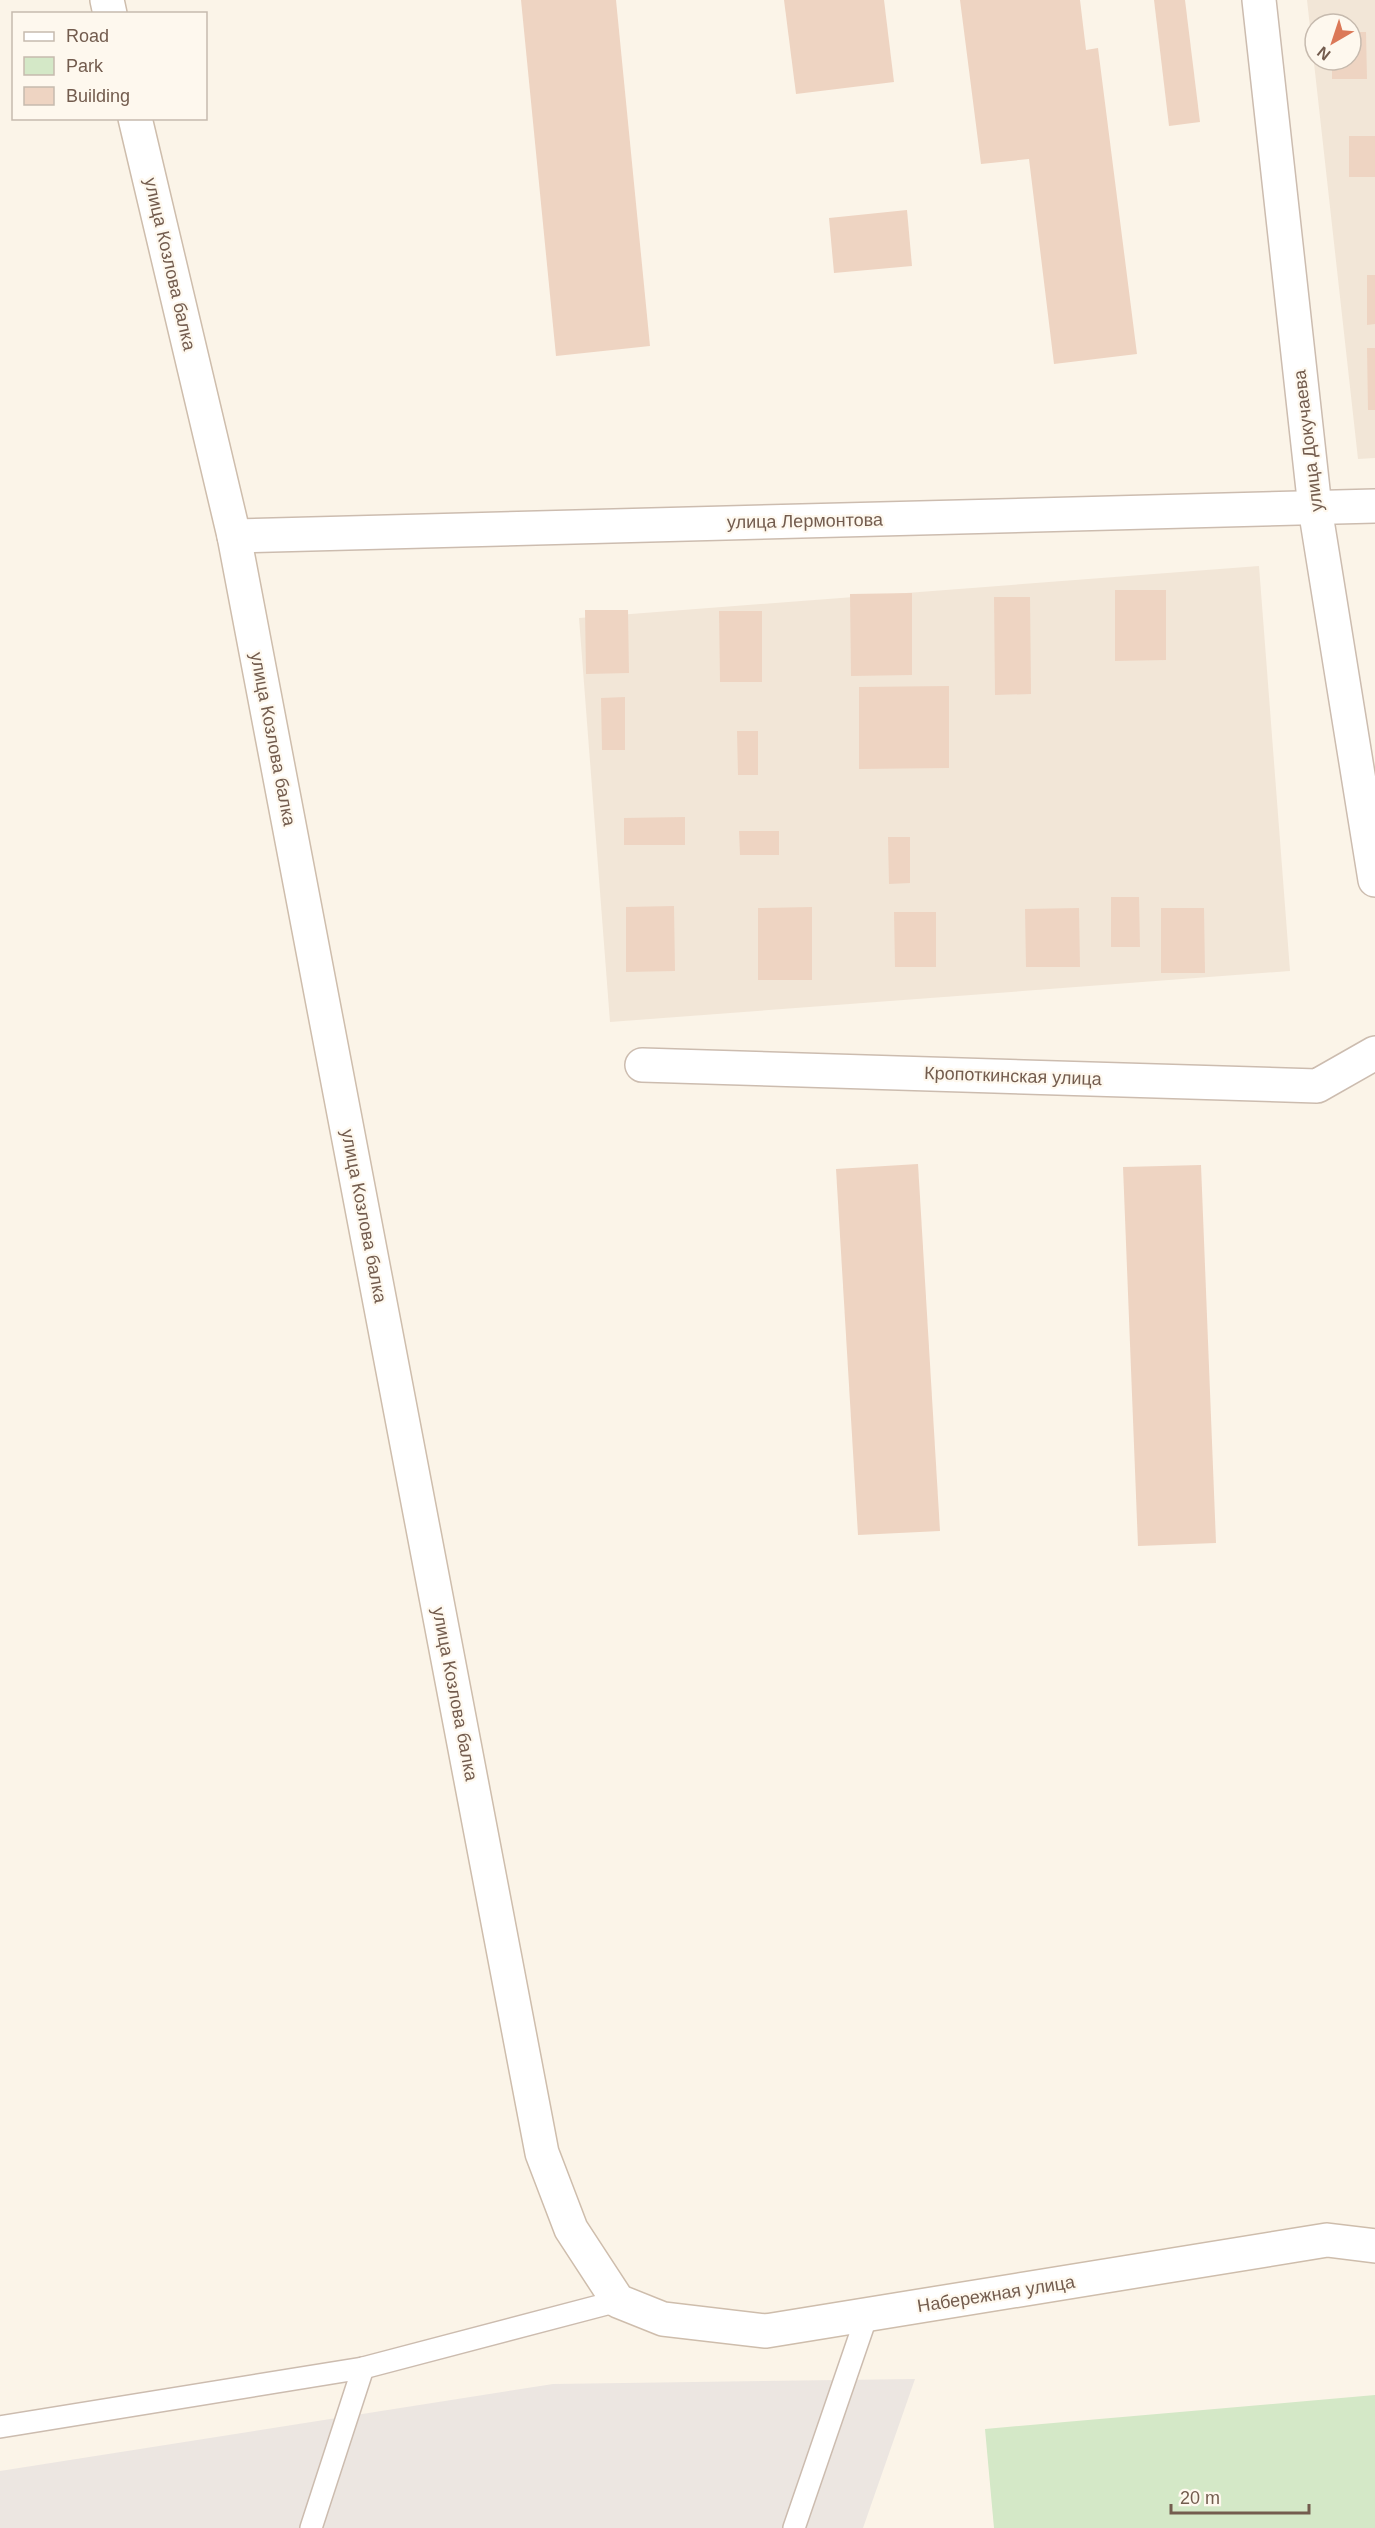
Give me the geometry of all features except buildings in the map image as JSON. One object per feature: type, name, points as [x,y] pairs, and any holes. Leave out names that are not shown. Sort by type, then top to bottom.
[{"type":"main road","name":"улица Докучаева","points":[[1259,0],[1315,508],[1375,880]]},
{"type":"main road","name":"улица Козлова балка","points":[[135,120],[234,536],[542,2153],[571,2229],[618,2301]]},
{"type":"main road","name":"улица Лермонтова","points":[[234,536],[1375,506]]},
{"type":"main road","name":"Кропоткинская улица","points":[[642,1065],[1317,1086],[1375,1053]]},
{"type":"main road","name":"Набережная улица","points":[[618,2301],[663,2319],[766,2331],[1327,2240],[1375,2246]]},
{"type":"lane","points":[[0,2427],[363,2368],[618,2301]]},
{"type":"lane","points":[[794,2528],[867,2315]]},
{"type":"lane","points":[[311,2528],[363,2368]]},
{"type":"shaded area","points":[[1307,0],[1375,0],[1375,458],[1358,459],[1315,72],[1363,72],[1363,12],[1308,12]]},
{"type":"shaded area","points":[[1259,566],[1290,971],[610,1022],[579,618]]},
{"type":"shaded area","points":[[915,2379],[863,2528],[0,2528],[0,2471],[553,2384]]},
{"type":"green space","points":[[1375,2395],[1375,2528],[994,2528],[985,2429]]}]
